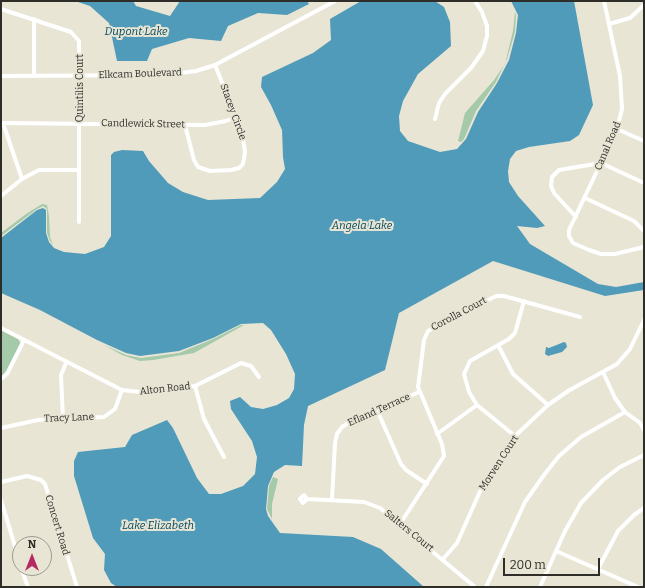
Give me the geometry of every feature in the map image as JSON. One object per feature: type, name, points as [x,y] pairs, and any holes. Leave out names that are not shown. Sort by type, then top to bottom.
[{"type":"street","name":"Elkcam Boulevard","points":[[1,76],[166,75],[196,71],[215,65],[335,1]]},
{"type":"street","points":[[435,119],[439,103],[445,94],[471,68],[483,51],[487,36],[487,26],[482,12],[475,1]]},
{"type":"street","name":"Canal Road","points":[[604,1],[622,88],[622,109],[617,128],[569,230],[571,241],[601,254],[615,254],[644,247]]},
{"type":"street","points":[[608,24],[630,18],[644,5]]},
{"type":"street","name":"Quintilis Court","points":[[1,9],[34,19],[75,35],[80,45],[79,222]]},
{"type":"street","points":[[34,19],[34,75]]},
{"type":"street","name":"Stacey Circle","points":[[185,125],[194,160],[198,167],[210,171],[231,170],[239,168],[243,164],[246,152],[242,132],[215,65]]},
{"type":"street","name":"Candlewick Street","points":[[2,123],[185,125],[215,124],[236,117]]},
{"type":"street","points":[[2,123],[22,179]]},
{"type":"street","points":[[617,128],[644,141]]},
{"type":"street","points":[[576,217],[554,193],[551,186],[552,177],[562,169],[601,163],[644,183]]},
{"type":"street","points":[[1,196],[22,179],[39,170],[79,170]]},
{"type":"street","points":[[585,198],[634,221],[644,231]]},
{"type":"street","name":"Corolla Court","points":[[400,524],[444,456],[444,450],[419,392],[418,382],[424,340],[428,331],[496,296],[504,296],[524,301],[580,317]]},
{"type":"street","points":[[515,436],[477,405],[468,392],[464,374],[466,366],[476,356],[509,339],[515,333],[524,301]]},
{"type":"street","name":"Morven Court","points":[[443,560],[457,543],[482,487],[515,436],[548,405],[568,391],[617,364],[625,356],[637,337],[644,320]]},
{"type":"street","name":"Alton Road","points":[[1,328],[66,363],[122,390],[140,392],[195,386],[241,363],[251,366],[260,377]]},
{"type":"street","points":[[1,378],[7,374],[24,340]]},
{"type":"street","points":[[498,345],[513,374],[548,405]]},
{"type":"street","points":[[63,419],[61,375],[66,363]]},
{"type":"street","points":[[602,372],[615,398],[625,412],[640,423],[644,430]]},
{"type":"street","points":[[195,386],[204,419],[224,457]]},
{"type":"street","name":"Tracy Lane","points":[[1,428],[24,422],[104,417],[115,409],[122,390]]},
{"type":"street","name":"Efland Terrace","points":[[332,500],[337,434],[342,427],[350,422],[419,392]]},
{"type":"street","points":[[437,434],[477,405]]},
{"type":"street","points":[[377,410],[401,464],[406,470],[427,484]]},
{"type":"street","points":[[486,587],[525,502],[544,474],[559,456],[581,437],[625,412]]},
{"type":"street","points":[[540,587],[570,520],[581,503],[589,493],[620,467],[644,455]]},
{"type":"street","name":"Concert Road","points":[[1,482],[27,476],[41,480],[45,484],[77,587]]},
{"type":"street","name":"Salters Court","points":[[307,499],[373,504],[400,524],[475,587]]},
{"type":"street","points":[[1,500],[12,537]]},
{"type":"street","points":[[598,569],[618,531],[634,515],[644,508]]},
{"type":"street","points":[[556,551],[638,587]]},
{"type":"street","points":[[24,576],[26,587]]},
{"type":"green space","points":[[515,12],[515,32],[505,62],[513,31]]},
{"type":"green space","points":[[504,66],[496,82],[476,111],[464,139],[461,142],[458,141],[465,113],[494,80]]},
{"type":"green space","points":[[42,204],[47,205],[50,237],[53,245],[47,233],[47,209],[43,206],[1,236],[1,233]]},
{"type":"green space","points":[[241,325],[244,325],[194,353],[153,360],[140,361],[122,355],[104,345],[126,355],[141,358],[179,353],[213,339]]},
{"type":"green space","points":[[1,330],[18,339],[21,344],[7,370],[1,377]]},
{"type":"green space","points":[[273,477],[278,479],[272,504],[272,519],[267,509],[269,486]]},
{"type":"water","name":"Dupont Lake","points":[[75,1],[133,1],[136,6],[170,16],[180,1],[307,1],[309,4],[287,15],[258,13],[228,26],[221,41],[189,38],[152,49],[147,61],[117,61],[109,23],[90,6]]},
{"type":"water","name":"Angela Lake","points":[[361,1],[435,1],[444,7],[450,22],[451,46],[418,74],[403,101],[399,116],[400,131],[408,141],[440,152],[457,149],[466,139],[478,112],[497,83],[509,60],[516,33],[518,15],[511,1],[574,1],[593,105],[579,135],[570,141],[529,147],[516,151],[510,159],[508,171],[509,182],[518,196],[545,226],[537,228],[517,226],[530,244],[598,284],[616,287],[644,282],[644,290],[605,296],[493,261],[399,313],[385,370],[308,406],[304,425],[302,466],[285,465],[274,472],[268,486],[266,509],[268,516],[280,533],[353,537],[381,549],[424,587],[117,587],[111,583],[104,570],[105,554],[93,538],[74,476],[74,461],[78,452],[125,447],[132,435],[167,420],[173,428],[197,478],[209,494],[221,494],[243,486],[255,474],[257,457],[252,441],[231,409],[230,401],[240,397],[251,407],[263,409],[277,405],[289,398],[294,389],[295,374],[286,354],[271,330],[263,323],[241,324],[213,338],[179,351],[140,356],[126,353],[97,340],[40,310],[1,293],[1,238],[37,210],[43,208],[46,210],[46,233],[49,242],[54,248],[64,252],[85,254],[104,247],[111,236],[111,155],[114,152],[122,150],[143,151],[149,161],[168,183],[183,192],[208,200],[260,198],[277,182],[285,169],[282,130],[261,87],[262,77],[313,53],[331,40],[330,19]]},
{"type":"water","points":[[564,342],[566,343],[567,347],[562,352],[548,356],[545,354],[546,347],[549,348]]},
{"type":"water label","name":"Lake Elizabeth","points":[[158,526]]}]
